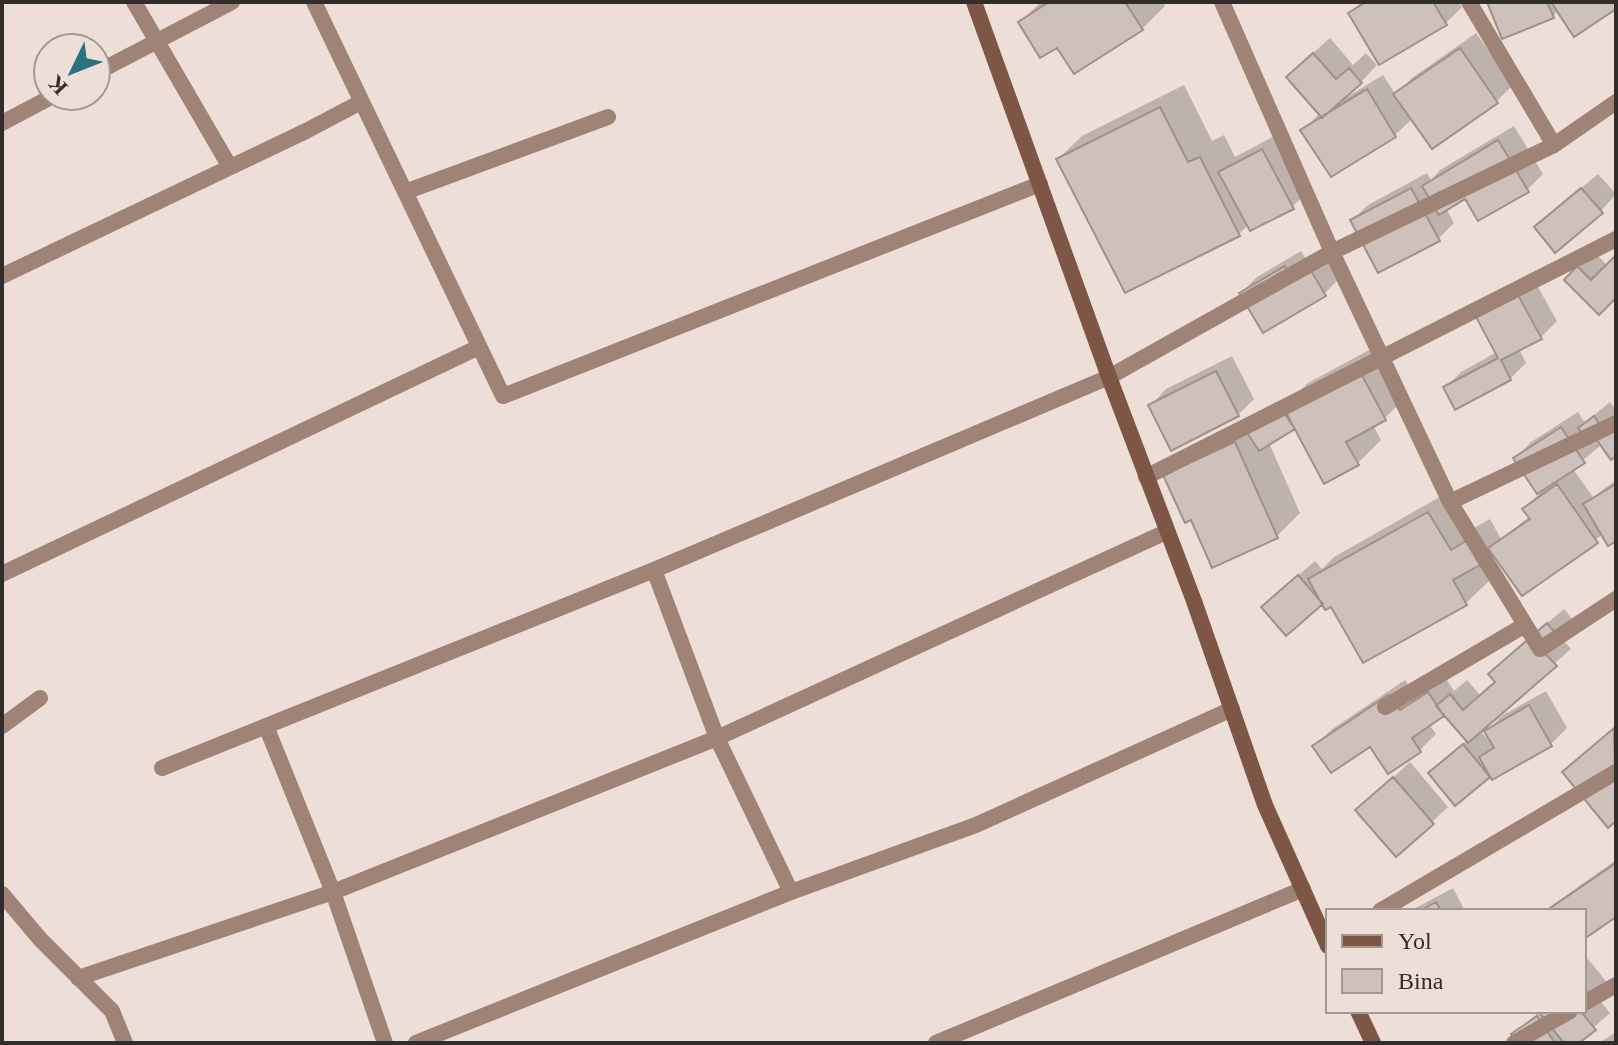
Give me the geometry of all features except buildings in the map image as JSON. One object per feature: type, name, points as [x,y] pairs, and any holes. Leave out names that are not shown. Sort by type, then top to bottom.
[{"type":"main road","points":[[974,2],[1109,377],[1194,601],[1265,805],[1326,941]]},
{"type":"main road","points":[[1359,1013],[1373,1043]]},
{"type":"street","points":[[134,2],[230,167]]},
{"type":"street","points":[[112,64],[232,2]]},
{"type":"street","points":[[314,2],[503,396],[1040,184]]},
{"type":"street","points":[[1222,2],[1332,252],[1450,502],[1540,649],[1616,599]]},
{"type":"street","points":[[1469,2],[1554,145]]},
{"type":"street","points":[[2,276],[361,102]]},
{"type":"street","points":[[162,768],[654,570],[1109,377],[1332,252],[1554,145],[1616,102]]},
{"type":"street","points":[[2,123],[32,107]]},
{"type":"street","points":[[405,192],[608,117]]},
{"type":"street","points":[[1146,477],[1616,239]]},
{"type":"street","points":[[2,574],[479,347]]},
{"type":"street","points":[[1450,502],[1616,423]]},
{"type":"street","points":[[78,978],[333,892],[717,738],[1166,532]]},
{"type":"street","points":[[654,570],[717,738],[791,892]]},
{"type":"street","points":[[1385,707],[1525,625]]},
{"type":"street","points":[[2,726],[40,698]]},
{"type":"street","points":[[416,1043],[791,892],[976,825],[1232,709]]},
{"type":"street","points":[[266,726],[333,892],[385,1043]]},
{"type":"street","points":[[1383,909],[1616,772]]},
{"type":"street","points":[[936,1043],[1303,889]]},
{"type":"street","points":[[2,894],[40,939],[112,1011],[125,1043]]},
{"type":"street","points":[[1586,1002],[1616,985]]},
{"type":"street","points":[[1514,1043],[1566,1013]]}]
